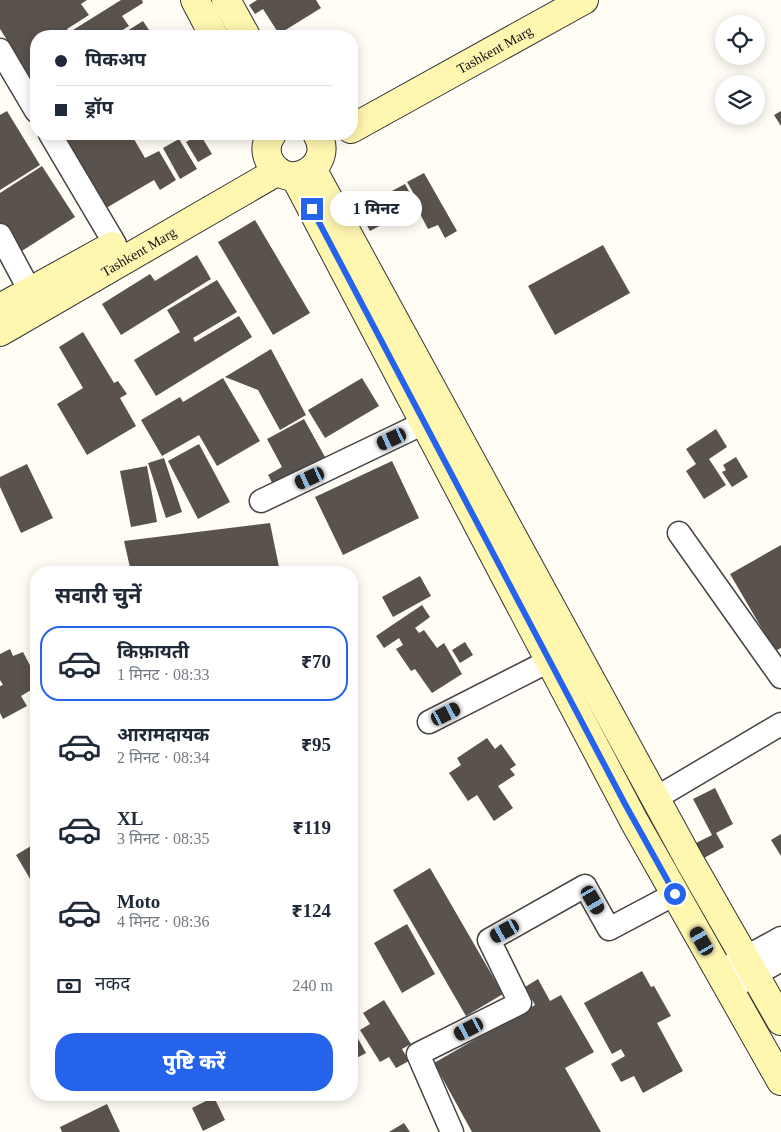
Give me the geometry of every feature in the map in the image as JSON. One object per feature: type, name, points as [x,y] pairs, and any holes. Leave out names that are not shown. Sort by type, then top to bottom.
[{"type":"street","points":[[195,0],[211,30]]},
{"type":"street","points":[[226,0],[243,30]]},
{"type":"street","name":"Tashkent Marg","points":[[358,104],[547,0]]},
{"type":"street","name":"Tashkent Marg","points":[[358,125],[584,0]]},
{"type":"street","points":[[0,50],[30,101]]},
{"type":"street","points":[[54,140],[115,244]]},
{"type":"street","points":[[280,154],[322,154],[326,140]]},
{"type":"street","points":[[280,154],[675,894],[781,1081]]},
{"type":"street","points":[[280,154],[656,798],[781,1021]]},
{"type":"street","name":"Tashkent Marg","points":[[0,308],[280,154]]},
{"type":"street","name":"Tashkent Marg","points":[[0,332],[280,154]]},
{"type":"street","points":[[0,235],[30,292]]},
{"type":"street","points":[[261,501],[424,423]]},
{"type":"street","points":[[680,533],[781,677]]},
{"type":"street","points":[[429,722],[549,660]]},
{"type":"street","points":[[656,798],[781,724]]},
{"type":"street","points":[[452,1132],[418,1054],[520,1003],[489,940],[585,886],[609,929],[675,894]]},
{"type":"street","points":[[725,980],[750,966],[781,938]]},
{"type":"street","points":[[750,966],[781,960]]},
{"type":"building","points":[[0,0],[87,0],[81,4],[89,15],[68,30],[30,30],[30,77],[0,29]]},
{"type":"building","points":[[121,0],[142,0],[143,3],[122,16],[129,26],[123,30],[73,30]]},
{"type":"building","points":[[257,0],[316,0],[321,8],[285,30],[276,30],[263,9],[255,14],[249,5]]},
{"type":"building","points":[[143,21],[149,30],[129,30]]},
{"type":"building","points":[[7,111],[40,165],[0,190],[0,115]]},
{"type":"building","points":[[781,111],[781,126],[774,115]]},
{"type":"building","points":[[60,140],[134,140],[145,158],[159,151],[176,180],[160,190],[154,180],[101,211]]},
{"type":"building","points":[[180,140],[197,169],[180,179],[163,148]]},
{"type":"building","points":[[190,140],[204,140],[212,154],[198,162],[186,142]]},
{"type":"building","points":[[42,166],[75,217],[3,263],[0,258],[0,193]]},
{"type":"building","points":[[424,173],[457,231],[445,238],[438,225],[428,229],[418,210],[422,208],[407,182]]},
{"type":"building","points":[[405,184],[417,206],[370,231],[358,209]]},
{"type":"building","points":[[255,220],[310,313],[273,335],[218,242]]},
{"type":"building","points":[[603,245],[630,293],[555,335],[528,286]]},
{"type":"building","points":[[197,255],[211,279],[121,335],[102,304],[150,274],[155,281]]},
{"type":"building","points":[[217,280],[237,312],[193,338],[195,342],[239,316],[252,337],[156,396],[134,360],[180,332],[167,310]]},
{"type":"building","points":[[83,332],[114,383],[118,381],[127,394],[120,398],[136,426],[87,455],[57,404],[83,388],[59,347]]},
{"type":"building","points":[[271,349],[306,415],[280,430],[258,390],[225,377]]},
{"type":"building","points":[[223,378],[260,441],[217,466],[199,435],[162,456],[141,420],[180,397],[183,402]]},
{"type":"building","points":[[362,378],[379,406],[325,438],[308,410]]},
{"type":"building","points":[[304,419],[325,457],[290,476],[276,490],[268,475],[282,467],[267,439]]},
{"type":"building","points":[[716,429],[727,447],[709,459],[726,485],[704,499],[686,471],[696,464],[686,449]]},
{"type":"building","points":[[199,444],[230,502],[198,519],[168,461]]},
{"type":"building","points":[[736,457],[748,477],[732,487],[722,472],[726,470],[723,465]]},
{"type":"building","points":[[164,458],[182,512],[166,518],[148,463]]},
{"type":"building","points":[[392,461],[419,518],[343,555],[315,497]]},
{"type":"building","points":[[27,464],[53,518],[21,533],[0,487],[0,477]]},
{"type":"building","points":[[147,466],[157,522],[131,527],[120,471]]},
{"type":"building","points":[[270,523],[279,566],[130,566],[124,541]]},
{"type":"building","points":[[781,545],[781,648],[775,651],[730,574]]},
{"type":"building","points":[[420,576],[431,596],[393,617],[382,597]]},
{"type":"building","points":[[422,605],[430,617],[415,628],[419,633],[424,630],[437,648],[444,643],[462,674],[432,693],[415,669],[411,671],[396,649],[403,645],[399,638],[384,648],[376,636]]},
{"type":"building","points":[[465,642],[473,655],[460,663],[452,650]]},
{"type":"building","points":[[10,649],[13,656],[23,652],[30,665],[30,691],[21,696],[27,706],[3,719],[0,713],[0,686],[3,685],[0,680],[0,654]]},
{"type":"building","points":[[487,738],[495,749],[501,744],[516,765],[510,769],[515,775],[498,786],[513,808],[494,821],[477,795],[468,801],[449,773],[461,765],[457,758]]},
{"type":"building","points":[[715,788],[733,824],[716,833],[724,847],[704,858],[696,843],[712,835],[693,799]]},
{"type":"building","points":[[781,834],[781,856],[771,840]]},
{"type":"building","points":[[30,847],[30,879],[16,855]]},
{"type":"building","points":[[430,868],[503,994],[466,1016],[393,890]]},
{"type":"building","points":[[407,924],[435,974],[402,993],[374,943]]},
{"type":"building","points":[[642,971],[651,987],[654,986],[671,1016],[657,1023],[683,1071],[643,1093],[634,1076],[621,1082],[611,1064],[625,1056],[621,1049],[612,1054],[584,1003]]},
{"type":"building","points":[[538,979],[550,1001],[561,995],[594,1052],[565,1068],[601,1132],[472,1132],[434,1063],[535,1005],[525,987]]},
{"type":"building","points":[[384,1000],[411,1044],[402,1049],[409,1061],[396,1068],[389,1057],[380,1062],[360,1030],[370,1024],[363,1013]]},
{"type":"building","points":[[358,1039],[366,1053],[358,1057]]},
{"type":"building","points":[[206,1101],[216,1101],[225,1120],[203,1131],[192,1108]]},
{"type":"building","points":[[107,1104],[120,1132],[62,1132],[60,1127]]},
{"type":"building","points":[[404,1123],[410,1132],[389,1132]]},
{"type":"route","points":[[312,209],[625,804],[675,894]]}]
